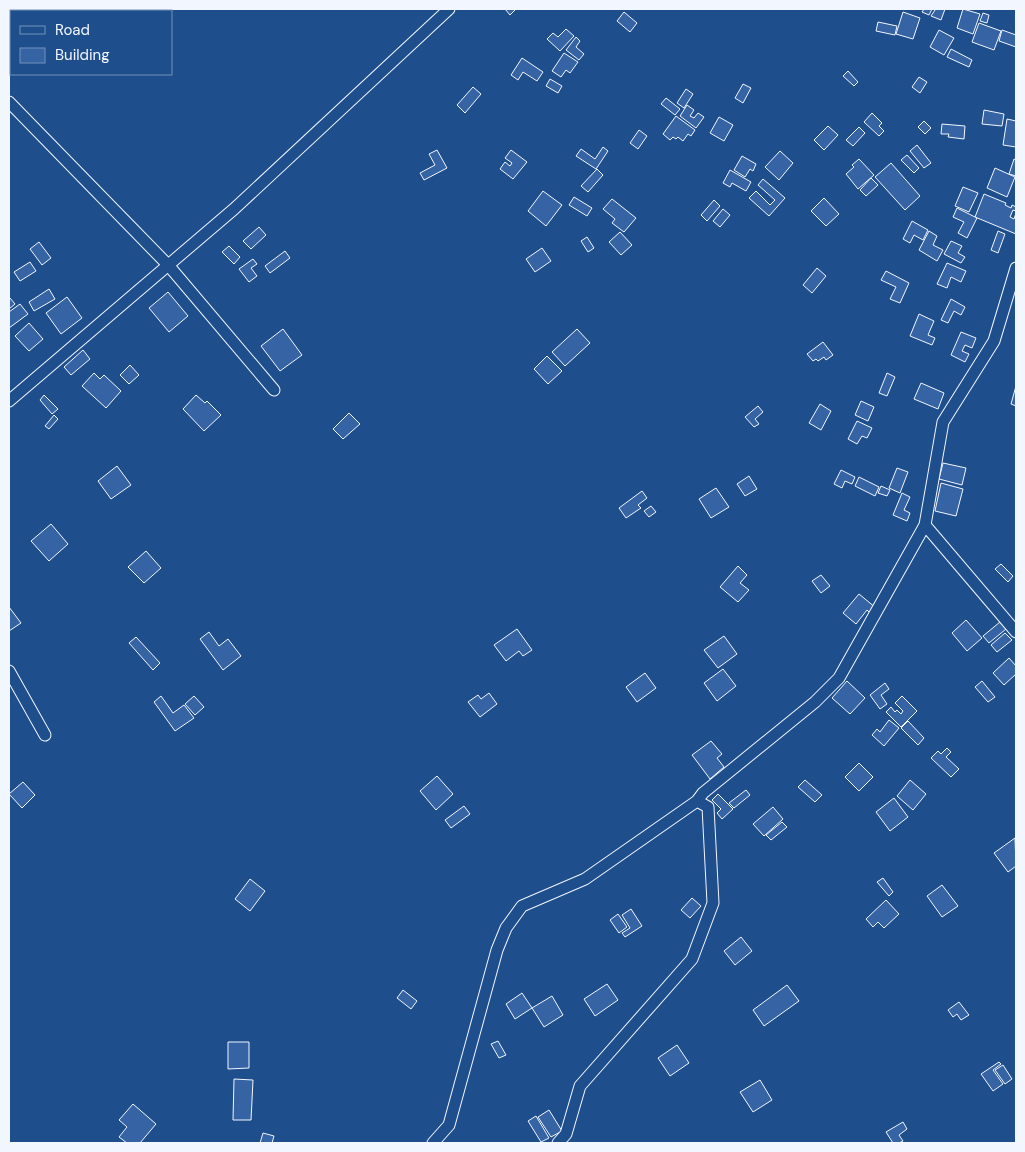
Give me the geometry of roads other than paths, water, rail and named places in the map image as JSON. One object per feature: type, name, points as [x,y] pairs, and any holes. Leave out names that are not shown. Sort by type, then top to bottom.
[{"type":"street","points":[[9,401],[234,209],[449,9]]},
{"type":"street","points":[[9,102],[169,266],[274,390]]},
{"type":"street","points":[[433,1143],[449,1125],[496,950],[506,928],[522,906],[585,879],[697,801],[703,793],[815,702],[839,678],[925,525],[943,422],[994,341],[1016,268]]},
{"type":"street","points":[[925,525],[1016,632]]},
{"type":"street","points":[[9,671],[45,735]]},
{"type":"street","points":[[558,1143],[566,1134],[580,1086],[692,959],[713,903],[708,808],[697,801]]}]
